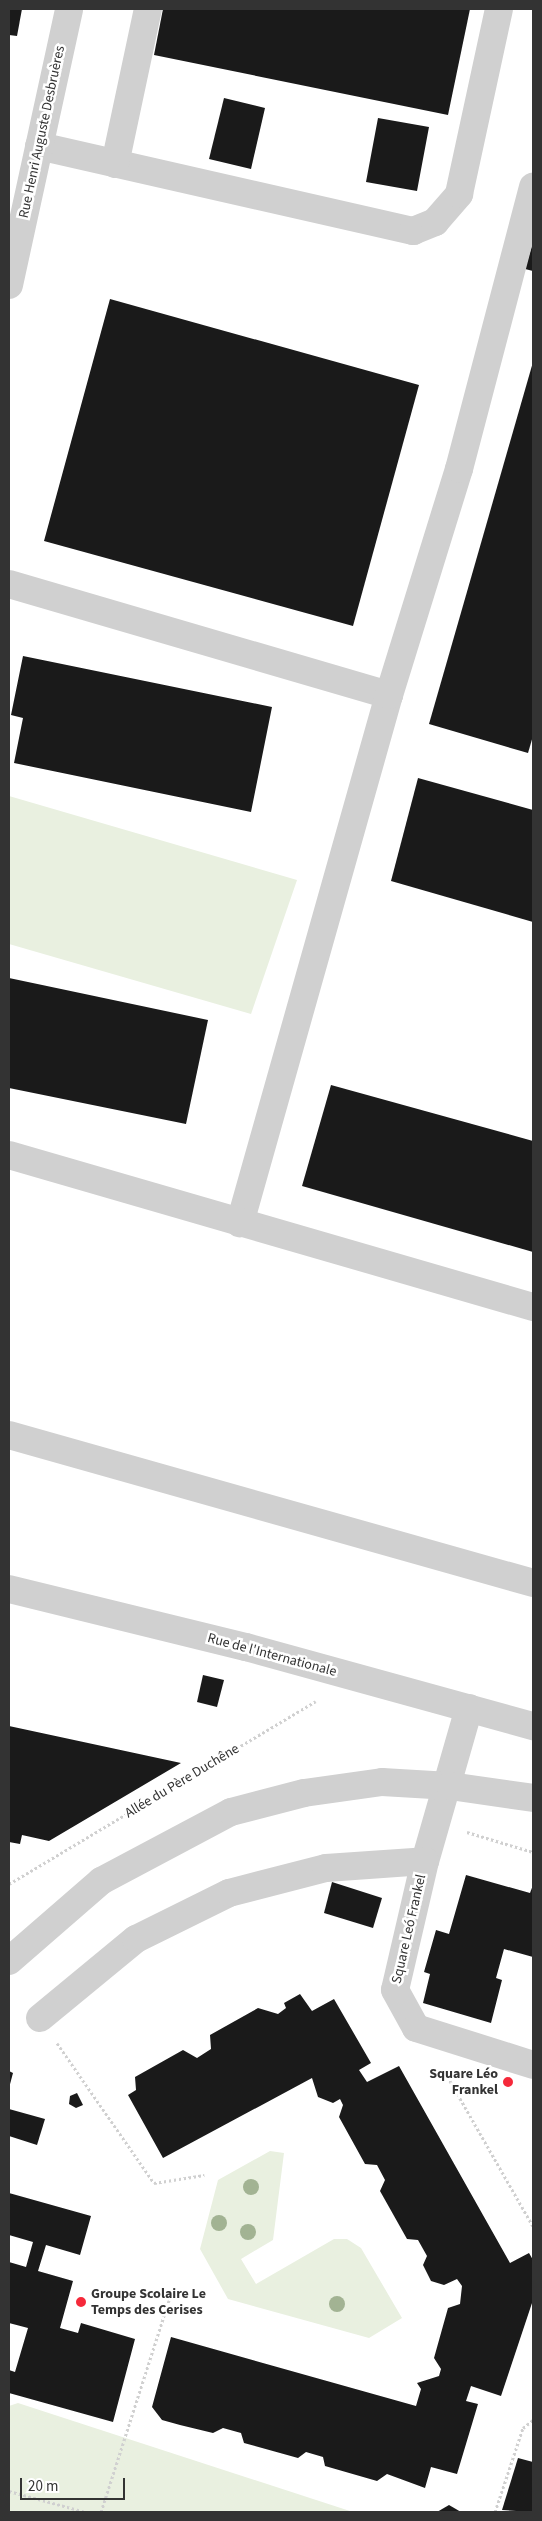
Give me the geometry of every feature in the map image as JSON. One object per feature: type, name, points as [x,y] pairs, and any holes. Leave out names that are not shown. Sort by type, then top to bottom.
[{"type":"street","name":"Rue Henri Auguste Desbruères","points":[[9,285],[14,239],[39,146],[69,9]]},
{"type":"street","points":[[115,164],[148,9]]},
{"type":"street","points":[[39,146],[396,230],[413,231],[435,222],[459,194],[499,9]]},
{"type":"street","points":[[240,1223],[389,694],[459,469],[533,187]]},
{"type":"street","points":[[9,584],[389,694]]},
{"type":"street","points":[[9,1155],[533,1307]]},
{"type":"street","points":[[9,1435],[533,1583]]},
{"type":"street","name":"Rue de l'Internationale","points":[[9,1589],[356,1678],[533,1726]]},
{"type":"street","name":"Square Leó Frankel","points":[[421,2030],[396,1990],[425,1861],[450,1786],[469,1708]]},
{"type":"street","points":[[9,1961],[101,1881],[231,1812],[304,1793],[382,1782],[450,1786],[533,1798]]},
{"type":"street","points":[[40,2018],[136,1939],[228,1893],[326,1868],[425,1861]]},
{"type":"street","points":[[421,2030],[533,2065]]},
{"type":"path","name":"Allée du Père Duchêne","points":[[9,1884],[356,1678]]},
{"type":"path","points":[[438,1824],[533,1852]]},
{"type":"path","points":[[40,2018],[154,2183],[204,2175]]},
{"type":"path","points":[[421,2030],[533,2226]]},
{"type":"path","points":[[101,2512],[172,2291]]},
{"type":"path","points":[[495,2512],[523,2428],[533,2420]]},
{"type":"path","points":[[9,2491],[86,2512]]},
{"type":"green space","points":[[9,796],[297,880],[251,1014],[9,944]]},
{"type":"green space","points":[[270,2151],[284,2153],[273,2240],[241,2259],[256,2284],[334,2239],[347,2239],[361,2248],[402,2318],[369,2338],[228,2299],[200,2249],[218,2180]]},
{"type":"green space","points":[[18,2403],[353,2512],[9,2512],[9,2406]]},
{"type":"building","points":[[9,9],[22,9],[17,36],[9,35]]},
{"type":"building","points":[[163,9],[470,9],[448,115],[154,55]]},
{"type":"building","points":[[224,98],[265,108],[251,169],[209,159]]},
{"type":"building","points":[[378,118],[429,127],[417,191],[366,182]]},
{"type":"building","points":[[533,242],[533,271],[525,269]]},
{"type":"building","points":[[110,299],[419,385],[353,626],[44,541]]},
{"type":"building","points":[[533,362],[533,736],[528,753],[429,724]]},
{"type":"building","points":[[23,656],[272,707],[251,812],[14,763],[23,718],[11,715]]},
{"type":"building","points":[[418,778],[533,810],[533,922],[391,881]]},
{"type":"building","points":[[9,978],[208,1020],[186,1124],[9,1088]]},
{"type":"building","points":[[331,1085],[533,1141],[533,1252],[302,1186]]},
{"type":"building","points":[[203,1675],[224,1680],[217,1707],[197,1702]]},
{"type":"building","points":[[9,1726],[181,1763],[49,1841],[22,1835],[20,1844],[9,1842]]},
{"type":"building","points":[[466,1875],[530,1893],[533,1885],[533,1957],[504,1949],[496,1978],[502,1980],[491,2023],[423,2003],[430,1974],[424,1972],[436,1930],[449,1934]]},
{"type":"building","points":[[332,1882],[382,1898],[373,1928],[324,1913]]},
{"type":"building","points":[[300,1994],[312,2011],[334,1999],[371,2063],[359,2070],[367,2082],[399,2066],[510,2263],[529,2253],[533,2260],[533,2300],[501,2396],[471,2386],[466,2401],[478,2404],[457,2474],[431,2467],[425,2488],[387,2474],[377,2481],[325,2466],[323,2457],[306,2452],[298,2458],[244,2443],[241,2433],[223,2428],[213,2433],[162,2420],[152,2407],[171,2337],[416,2406],[421,2389],[417,2383],[439,2376],[441,2369],[434,2358],[448,2308],[460,2304],[462,2286],[457,2279],[444,2285],[431,2281],[423,2265],[427,2256],[418,2240],[407,2239],[380,2191],[385,2180],[377,2165],[365,2164],[339,2117],[343,2105],[340,2099],[333,2103],[318,2097],[312,2078],[163,2158],[128,2095],[136,2090],[135,2077],[183,2050],[197,2058],[211,2049],[210,2035],[258,2008],[278,2014],[286,2008],[284,2003]]},
{"type":"building","points":[[9,2071],[13,2073],[9,2088]]},
{"type":"building","points":[[77,2093],[83,2105],[76,2108],[69,2104],[70,2096]]},
{"type":"building","points":[[9,2109],[45,2119],[37,2145],[9,2136]]},
{"type":"building","points":[[9,2193],[91,2216],[80,2255],[46,2245],[38,2271],[73,2281],[60,2328],[78,2333],[81,2323],[135,2339],[113,2422],[9,2393],[9,2370],[15,2372],[28,2328],[9,2323],[9,2262],[26,2267],[33,2242],[9,2235]]},
{"type":"building","points":[[518,2458],[533,2462],[533,2512],[502,2510]]},
{"type":"building","points":[[449,2505],[461,2512],[437,2512]]},
{"type":"place","name":"Square Léo Frankel","points":[[508,2082]]},
{"type":"place","name":"Groupe Scolaire Le Temps des Cerises","points":[[81,2302]]}]
